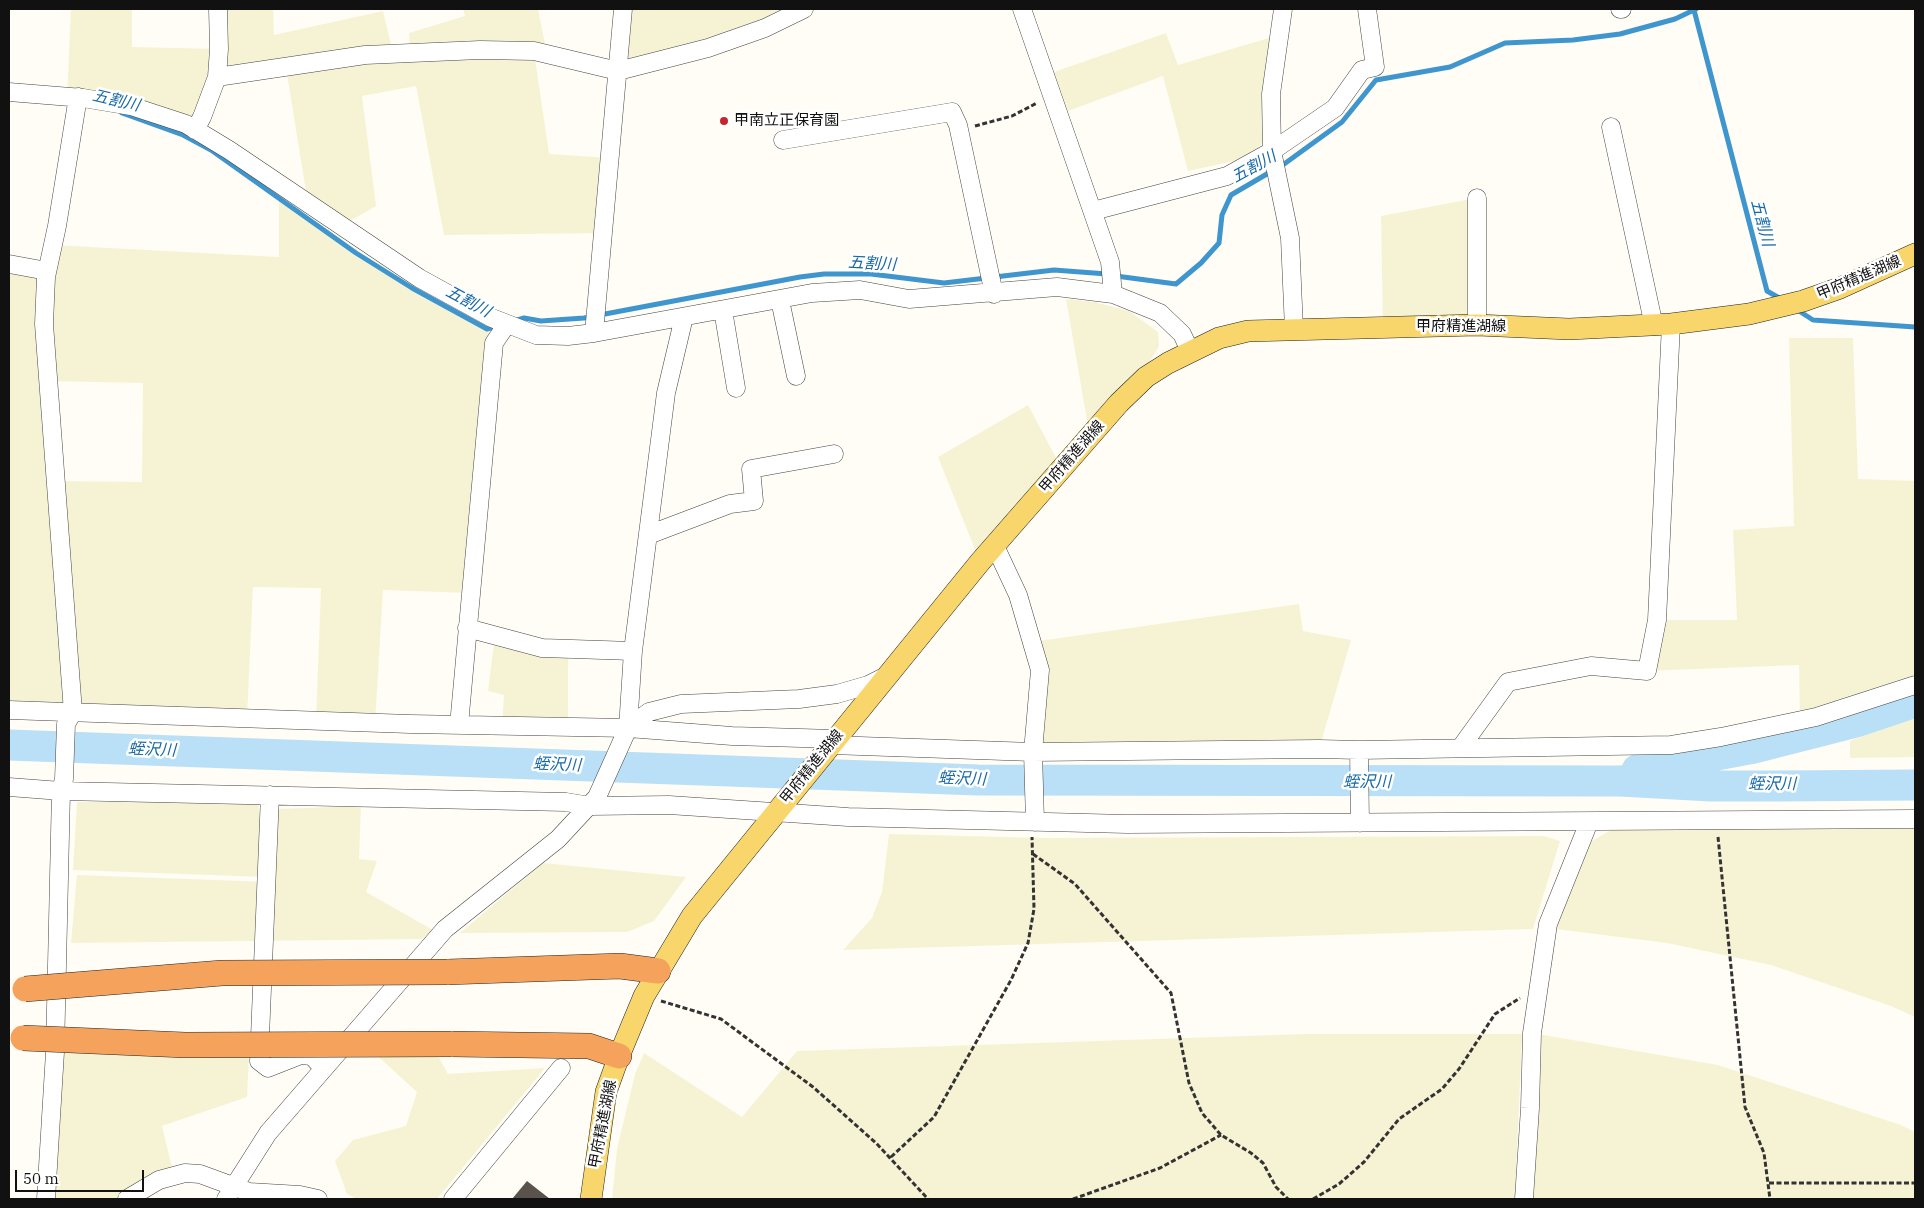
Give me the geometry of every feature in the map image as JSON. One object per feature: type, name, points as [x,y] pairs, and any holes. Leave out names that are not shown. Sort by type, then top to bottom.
[{"type":"highway","points":[[17,990],[222,973],[447,972],[620,966],[658,971]]},
{"type":"highway","points":[[16,1037],[185,1045],[450,1044],[589,1046],[619,1056]]},
{"type":"main road","name":"甲府精進湖線","points":[[591,1199],[606,1092],[644,996],[692,916],[886,676],[995,546],[1119,403],[1146,377],[1190,351],[1219,338],[1248,331],[1477,325],[1569,329],[1662,325],[1749,314],[1803,301],[1840,288],[1915,254]]},
{"type":"street","points":[[195,130],[217,77],[219,50],[218,9]]},
{"type":"street","points":[[594,333],[624,9]]},
{"type":"street","points":[[217,77],[365,55],[480,50],[534,51],[618,71],[708,48],[765,28],[804,9]]},
{"type":"street","points":[[1022,9],[1110,262],[1113,294]]},
{"type":"street","points":[[1282,9],[1271,94],[1272,151],[1290,238],[1294,329]]},
{"type":"street","points":[[1093,211],[1227,176],[1272,151],[1335,108],[1362,70],[1375,67],[1367,9]]},
{"type":"street","points":[[9,92],[78,97],[131,106],[186,124],[229,150],[419,278],[492,318],[536,335],[568,336],[594,333],[812,294],[860,290],[909,299],[1057,288],[1113,294],[1160,313],[1182,334],[1190,351]]},
{"type":"street","points":[[46,1199],[55,1052],[63,785],[70,718],[44,324],[47,272],[57,226],[78,97]]},
{"type":"street","points":[[783,140],[952,112],[959,130],[994,294]]},
{"type":"street","points":[[1462,747],[1508,682],[1591,666],[1647,671],[1657,620],[1662,325],[1611,128]]},
{"type":"street","points":[[1477,198],[1477,325]]},
{"type":"street","points":[[9,264],[47,272]]},
{"type":"street","points":[[780,300],[796,376]]},
{"type":"street","points":[[723,310],[736,388]]},
{"type":"street","points":[[230,1193],[268,1133],[445,929],[558,839],[594,802],[625,733],[633,651],[666,393],[684,317]]},
{"type":"street","points":[[459,725],[494,343],[507,324]]},
{"type":"street","points":[[648,535],[730,504],[754,501],[751,470],[834,454]]},
{"type":"street","points":[[995,546],[1018,595],[1040,670],[1033,754],[1035,817]]},
{"type":"street","points":[[468,628],[542,648],[633,651]]},
{"type":"street","points":[[625,733],[649,712],[681,704],[799,699],[837,694],[868,685],[886,676]]},
{"type":"street","points":[[9,710],[70,718],[459,725],[732,736],[831,745],[1033,754],[1309,749],[1359,754],[1462,747],[1672,745],[1721,738],[1816,717],[1915,685]]},
{"type":"street","points":[[1359,754],[1360,816]]},
{"type":"street","points":[[9,787],[63,785],[270,795],[594,802],[778,809],[848,817],[1035,817],[1127,824],[1360,816],[1589,822],[1915,819]]},
{"type":"street","points":[[270,795],[259,1061],[268,1068],[300,1055],[312,1056],[324,1068]]},
{"type":"street","points":[[1524,1199],[1530,1108],[1532,1033],[1548,924],[1589,822]]},
{"type":"street","points":[[453,1199],[561,1068]]},
{"type":"street","points":[[127,1199],[159,1180],[185,1173],[200,1174],[230,1193],[249,1192],[300,1195],[318,1199]]},
{"type":"path","points":[[959,130],[1012,116],[1053,96]]},
{"type":"path","points":[[891,1157],[934,1117],[1011,980],[1028,943],[1033,917],[1032,834],[1035,817]]},
{"type":"path","points":[[1717,822],[1745,1107],[1764,1153],[1770,1183],[1770,1199]]},
{"type":"path","points":[[1033,854],[1075,884],[1171,993],[1189,1083],[1202,1114],[1221,1135],[1251,1153],[1263,1163],[1276,1187],[1288,1199]]},
{"type":"path","points":[[1313,1199],[1339,1184],[1364,1162],[1399,1119],[1442,1088],[1459,1069],[1495,1014],[1514,1000],[1537,992]]},
{"type":"path","points":[[644,996],[721,1019],[812,1087],[891,1157],[928,1199]]},
{"type":"path","points":[[1073,1199],[1160,1168],[1221,1135]]},
{"type":"path","points":[[1770,1183],[1915,1182]]},
{"type":"shaded area","points":[[71,9],[132,9],[132,47],[219,49],[218,9],[273,9],[274,35],[383,11],[393,53],[410,53],[409,33],[465,16],[463,9],[538,9],[547,54],[534,51],[549,154],[610,158],[603,233],[444,235],[416,86],[362,96],[376,206],[341,226],[308,204],[286,68],[217,77],[195,130],[67,96]]},
{"type":"shaded area","points":[[623,9],[804,9],[618,71]]},
{"type":"shaded area","points":[[1166,33],[1178,65],[1272,37],[1267,136],[1256,151],[1239,160],[1188,171],[1163,76],[1068,111],[1054,72]]},
{"type":"shaded area","points":[[279,197],[356,253],[412,288],[487,329],[494,343],[470,593],[383,590],[375,723],[316,721],[321,588],[253,587],[247,719],[9,710],[9,264],[47,271],[53,245],[279,257]],"holes":[[[48,381],[143,383],[142,482],[55,481]]]},
{"type":"shaded area","points":[[1477,198],[1477,325],[1383,328],[1381,216]]},
{"type":"shaded area","points":[[1066,299],[1095,302],[1129,311],[1158,332],[1159,346],[1146,368],[1088,426]]},
{"type":"shaded area","points":[[1789,338],[1853,338],[1858,479],[1915,481],[1915,685],[1800,721],[1799,665],[1647,671],[1657,620],[1737,620],[1733,530],[1794,526]]},
{"type":"shaded area","points":[[1028,405],[1062,469],[980,562],[938,457]]},
{"type":"shaded area","points":[[1299,604],[1303,631],[1351,640],[1319,749],[1033,752],[1032,642]]},
{"type":"shaded area","points":[[495,635],[568,649],[568,727],[502,726],[504,695],[488,691]]},
{"type":"shaded area","points":[[1915,717],[1915,757],[1850,758],[1850,741]]},
{"type":"shaded area","points":[[258,800],[265,877],[73,870],[77,802]]},
{"type":"shaded area","points":[[361,806],[359,859],[377,861],[366,892],[433,930],[422,939],[71,943],[77,875],[271,882],[278,809]]},
{"type":"shaded area","points":[[1915,827],[1915,1017],[1891,1006],[1771,965],[1667,943],[1556,929],[1590,842],[1613,829]]},
{"type":"shaded area","points":[[889,834],[1047,838],[1544,836],[1560,841],[1533,929],[843,950],[872,918],[882,892]]},
{"type":"shaded area","points":[[543,863],[686,877],[654,921],[627,932],[460,933]]},
{"type":"shaded area","points":[[1532,1033],[1718,1065],[1901,1125],[1915,1132],[1915,1199],[1530,1199]]},
{"type":"shaded area","points":[[1305,1034],[1522,1034],[1515,1199],[612,1199],[617,1149],[635,1074],[644,1053],[742,1117],[797,1051]]},
{"type":"shaded area","points":[[435,1050],[448,1074],[545,1068],[437,1199],[357,1199],[347,1194],[335,1161],[353,1140],[406,1126],[417,1092],[372,1051]]},
{"type":"shaded area","points":[[55,1052],[249,1055],[247,1097],[162,1126],[174,1176],[127,1199],[46,1199]]},
{"type":"building","points":[[527,1181],[550,1199],[512,1199]]},
{"type":"waterway","name":"五割川","points":[[1280,167],[1342,122],[1376,80],[1450,67],[1505,43],[1573,40],[1620,34],[1675,19],[1696,9]]},
{"type":"waterway","name":"五割川","points":[[1694,10],[1767,291],[1781,299]]},
{"type":"waterway","name":"五割川","points":[[122,113],[183,135],[211,150],[356,253],[412,288],[487,329],[497,326]]},
{"type":"waterway","name":"五割川","points":[[1116,276],[1176,284],[1201,263],[1219,243],[1222,215],[1231,195],[1272,171]]},
{"type":"waterway","name":"五割川","points":[[514,321],[524,318],[541,321],[584,318],[824,274],[871,274],[944,283],[1054,270],[1107,274]]},
{"type":"waterway","name":"五割川","points":[[1796,309],[1813,320],[1915,327]]},
{"type":"waterway","points":[[1637,770],[1754,748],[1856,722],[1915,702]]},
{"type":"waterway","name":"蛭沢川","points":[[9,745],[978,780],[1621,781],[1711,786],[1915,785]]},
{"type":"place","name":"甲南立正保育園","points":[[724,121]]}]
